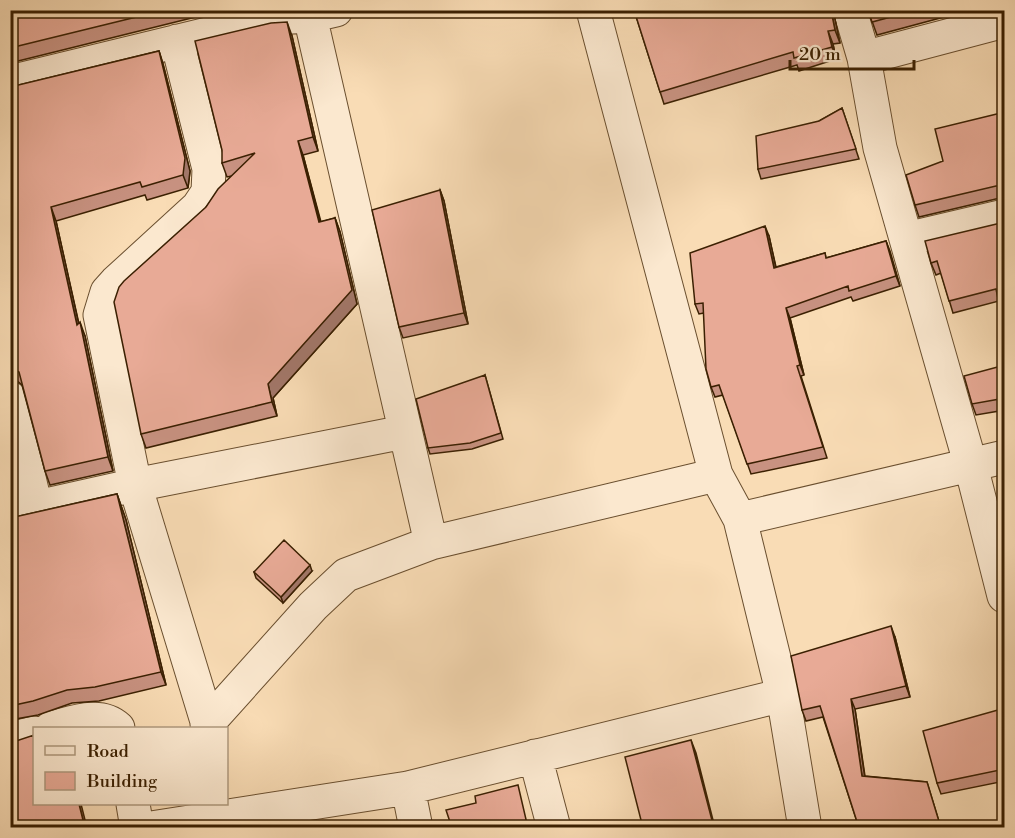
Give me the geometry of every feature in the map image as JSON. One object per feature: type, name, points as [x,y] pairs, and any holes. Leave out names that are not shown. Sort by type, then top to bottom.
[{"type":"street","points":[[593,10],[716,475],[740,519],[783,695],[805,828]]},
{"type":"street","points":[[850,10],[864,58],[880,148],[971,466],[1005,596]]},
{"type":"street","points":[[10,82],[273,18],[323,13],[378,305],[404,432],[431,543]]},
{"type":"street","points":[[864,58],[1005,21]]},
{"type":"street","points":[[177,41],[209,170],[208,192],[198,207],[107,292],[100,315],[135,485],[208,726]]},
{"type":"street","points":[[906,240],[1005,216]]},
{"type":"street","points":[[10,398],[23,510],[135,485],[404,432]]},
{"type":"street","points":[[740,519],[1005,458]]},
{"type":"street","points":[[208,726],[313,606],[346,575],[431,543],[716,475]]},
{"type":"street","points":[[230,801],[408,788],[783,695]]},
{"type":"street","points":[[60,727],[95,719],[110,721],[116,727]]},
{"type":"street","points":[[10,739],[33,733]]},
{"type":"street","points":[[535,756],[554,828]]},
{"type":"street","points":[[408,788],[416,828]]},
{"type":"street","points":[[133,805],[137,828]]},
{"type":"street","points":[[151,828],[218,805]]},
{"type":"building","points":[[10,10],[165,10],[10,48]]},
{"type":"building","points":[[634,10],[831,10],[835,30],[828,31],[832,47],[794,58],[793,52],[660,92]]},
{"type":"building","points":[[868,10],[917,10],[872,22]]},
{"type":"building","points":[[287,22],[313,137],[298,141],[319,222],[335,218],[352,290],[268,384],[272,402],[141,434],[114,302],[119,287],[206,207],[218,189],[255,153],[222,163],[222,150],[195,41],[271,23]]},
{"type":"building","points":[[159,51],[185,158],[183,175],[142,187],[140,182],[51,207],[77,325],[80,322],[108,457],[45,471],[19,372],[10,367],[10,87]]},
{"type":"building","points":[[842,108],[856,149],[758,169],[756,136],[819,121]]},
{"type":"building","points":[[1005,112],[1005,186],[996,186],[915,205],[906,175],[943,161],[935,129]]},
{"type":"building","points":[[440,190],[464,313],[399,327],[372,210]]},
{"type":"building","points":[[1005,222],[1005,333],[996,289],[949,301],[937,261],[931,263],[925,241]]},
{"type":"building","points":[[765,226],[774,268],[825,253],[826,258],[886,241],[896,276],[849,291],[848,286],[786,308],[800,365],[797,366],[823,447],[747,464],[719,385],[711,387],[706,369],[703,303],[695,304],[690,253]]},
{"type":"building","points":[[1005,365],[1005,398],[972,404],[964,376]]},
{"type":"building","points":[[485,375],[501,433],[470,443],[428,448],[416,399]]},
{"type":"building","points":[[117,494],[161,672],[95,687],[67,690],[10,706],[10,518]]},
{"type":"building","points":[[284,540],[310,565],[281,597],[254,572]]},
{"type":"building","points":[[891,626],[906,686],[851,699],[862,776],[927,782],[941,828],[859,828],[820,706],[802,710],[791,656]]},
{"type":"building","points":[[1005,708],[1005,769],[937,783],[923,731]]},
{"type":"building","points":[[33,735],[33,805],[79,805],[85,828],[10,828],[10,743]]},
{"type":"building","points":[[691,740],[714,828],[643,828],[625,757]]},
{"type":"building","points":[[518,785],[528,828],[452,828],[446,810],[476,803],[475,796]]}]
